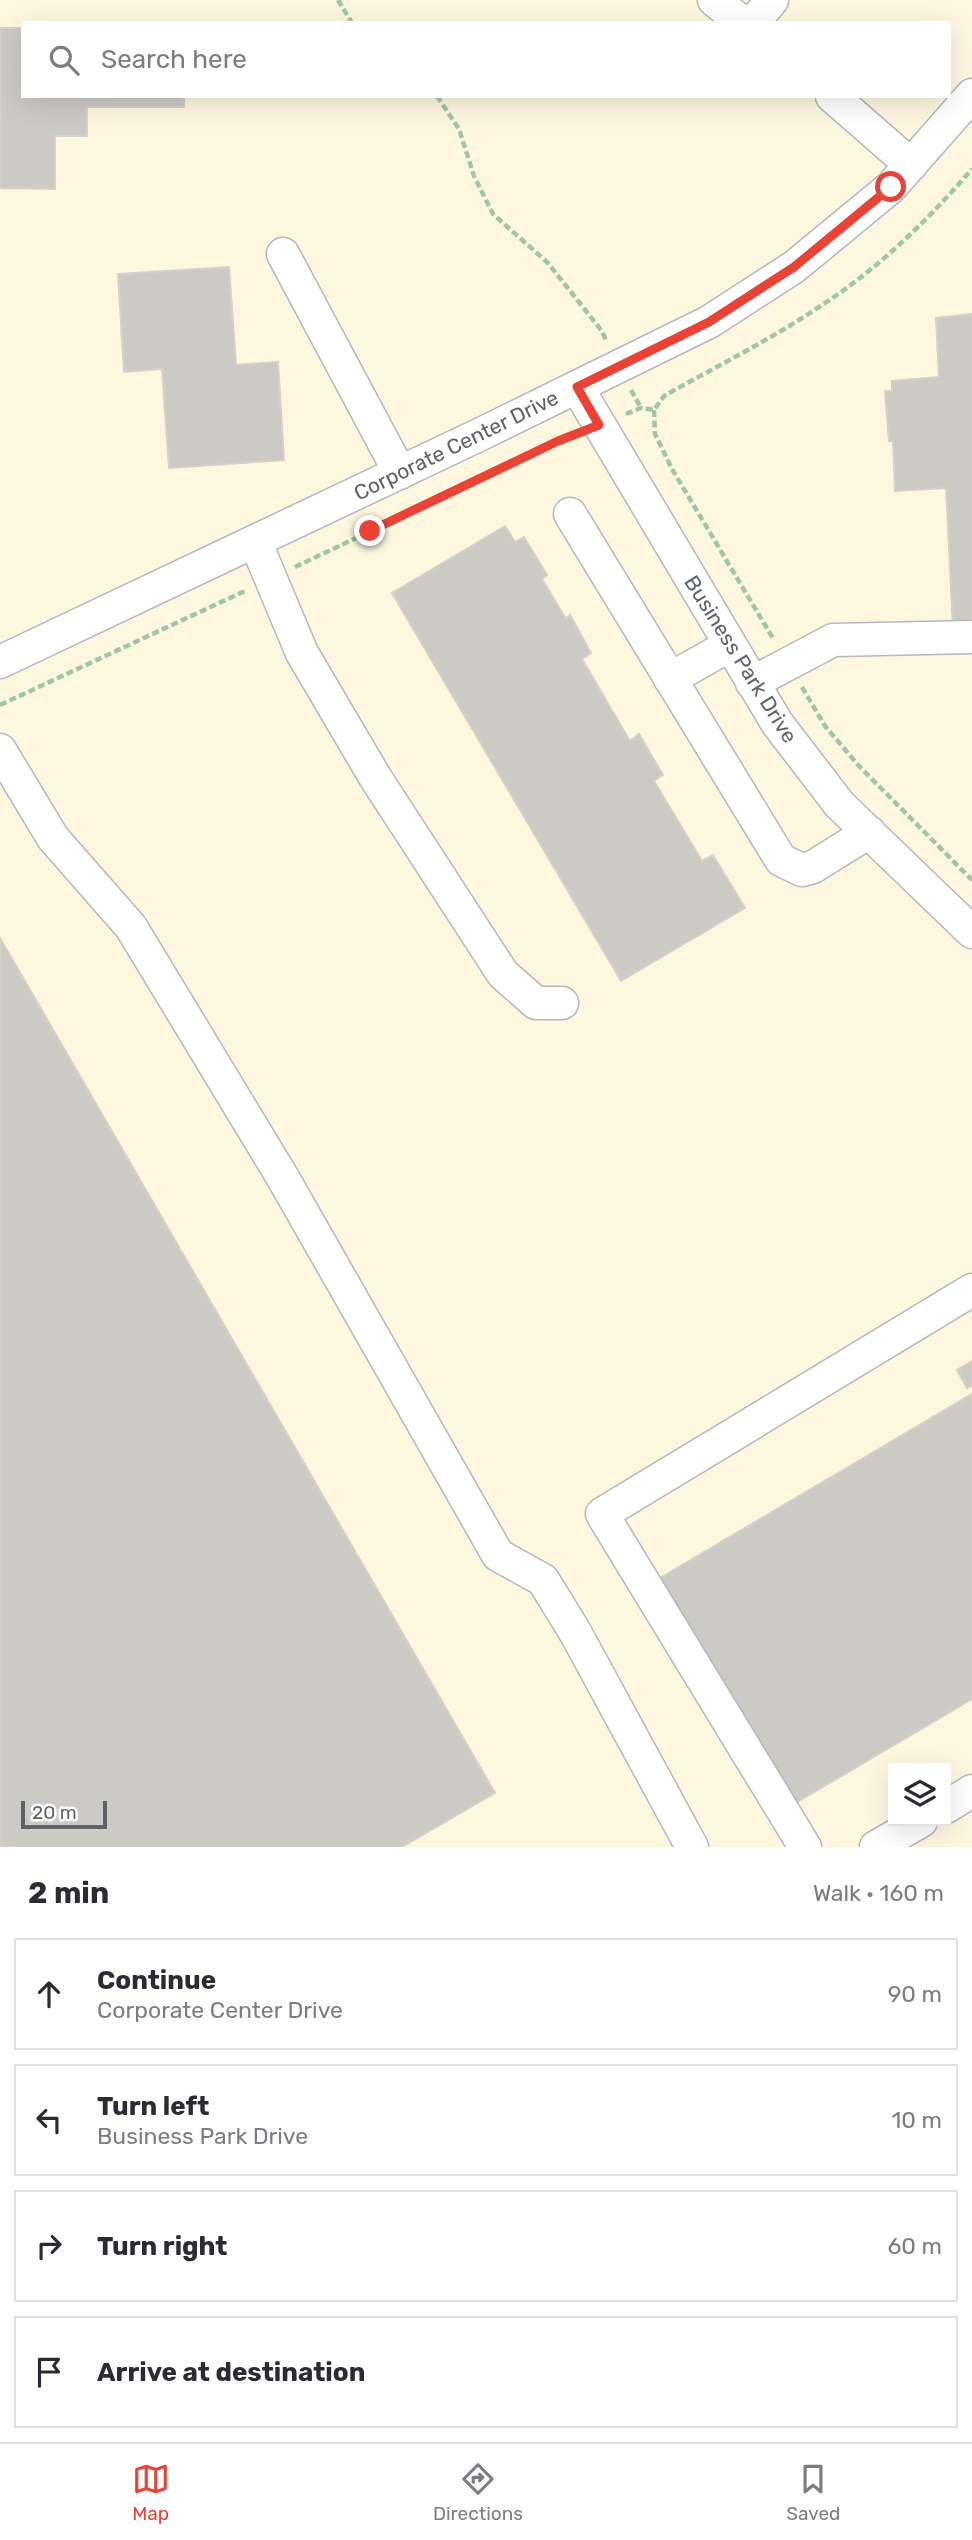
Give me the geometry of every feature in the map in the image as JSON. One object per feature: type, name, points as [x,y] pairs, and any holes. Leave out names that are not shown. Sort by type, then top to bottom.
[{"type":"street","points":[[714,0],[740,21]]},
{"type":"street","points":[[756,21],[772,0]]},
{"type":"street","name":"Corporate Center Drive","points":[[0,662],[400,473],[709,322],[794,267],[891,187],[972,95]]},
{"type":"street","points":[[834,98],[911,165]]},
{"type":"street","points":[[283,254],[400,473]]},
{"type":"street","name":"Business Park Drive","points":[[577,387],[777,723],[839,804],[972,932]]},
{"type":"street","points":[[570,514],[781,860],[802,870],[813,867],[869,832]]},
{"type":"street","points":[[255,541],[302,653],[375,777],[503,974],[536,1003],[562,1003]]},
{"type":"street","points":[[752,683],[833,640],[972,637]]},
{"type":"street","points":[[670,679],[730,645]]},
{"type":"street","points":[[0,750],[53,838],[131,927],[282,1178],[498,1555],[543,1580],[575,1632],[692,1847]]},
{"type":"street","points":[[805,1847],[602,1514],[972,1290]]},
{"type":"street","points":[[951,1804],[972,1791]]},
{"type":"street","points":[[876,1847],[912,1826]]},
{"type":"path","points":[[338,0],[351,21]]},
{"type":"path","points":[[438,98],[459,129],[474,176],[493,214],[548,262],[601,330],[640,408]]},
{"type":"path","points":[[0,705],[558,441],[640,408],[654,410],[664,396],[823,305],[866,273],[932,215],[972,169]]},
{"type":"shaded area","points":[[0,0],[972,0],[972,1847],[0,1847]]},
{"type":"building","points":[[0,28],[21,28],[21,98],[184,98],[184,107],[87,107],[87,136],[55,136],[55,189],[0,188]]},
{"type":"building","points":[[229,267],[236,365],[278,362],[284,460],[169,468],[162,369],[124,372],[118,274]]},
{"type":"building","points":[[972,314],[972,627],[953,628],[946,488],[895,491],[893,441],[889,441],[885,391],[892,391],[892,381],[939,377],[936,318]]},
{"type":"building","points":[[505,526],[515,542],[524,537],[547,575],[542,579],[566,619],[570,615],[591,653],[582,659],[630,741],[639,734],[663,775],[654,781],[702,861],[713,855],[745,908],[621,981],[392,593]]},
{"type":"building","points":[[0,938],[495,1793],[402,1847],[0,1847]]},
{"type":"building","points":[[972,1361],[972,1385],[967,1388],[957,1370]]},
{"type":"building","points":[[972,1394],[972,1699],[794,1804],[660,1578]]},
{"type":"route","points":[[370,531],[558,441],[599,425],[577,387],[709,322],[794,267],[891,187]]}]
